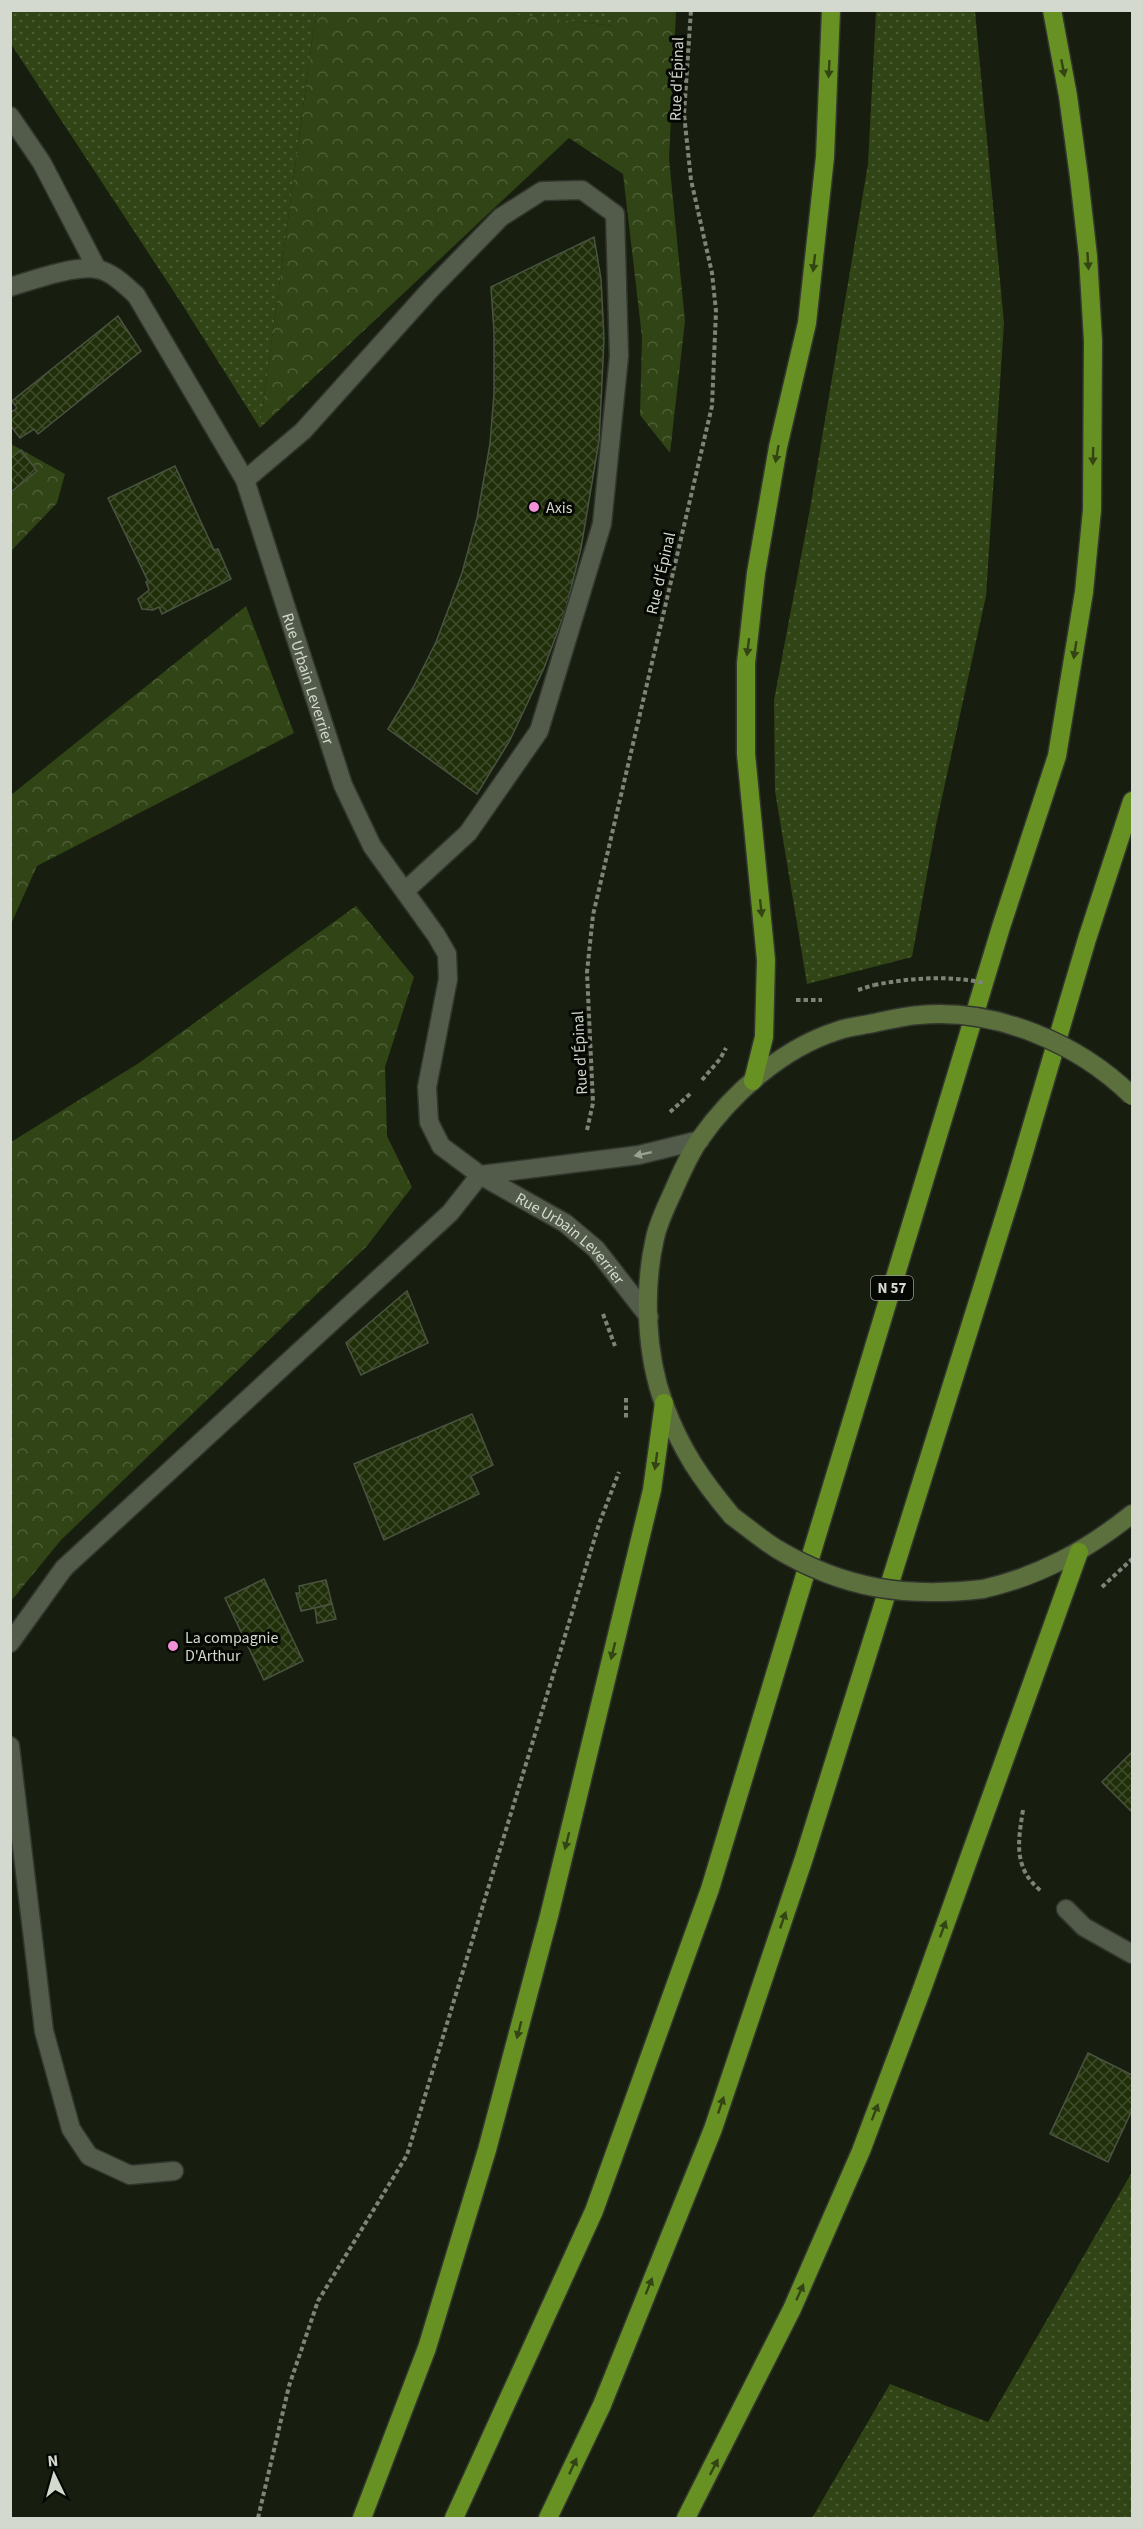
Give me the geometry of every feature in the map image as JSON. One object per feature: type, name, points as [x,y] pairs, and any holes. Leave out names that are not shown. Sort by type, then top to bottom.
[{"type":"highway","points":[[753,1081],[764,1037],[766,960],[746,754],[746,663],[756,573],[778,447],[807,323],[825,157],[831,10]]},
{"type":"highway","name":"N 57","points":[[454,2518],[594,2211],[710,1889],[998,939],[1057,756],[1084,592],[1092,510],[1093,362],[1088,256],[1068,96],[1052,10]]},
{"type":"highway","points":[[548,2518],[602,2405],[713,2129],[804,1858],[1014,1186],[1087,939],[1132,801]]},
{"type":"highway","points":[[362,2518],[427,2348],[490,2139],[552,1905],[652,1490],[663,1403]]},
{"type":"highway","points":[[687,2518],[792,2308],[861,2151],[922,1989],[1079,1551]]},
{"type":"main road","points":[[1132,1096],[1111,1075],[1032,1032],[962,1015],[918,1015],[869,1024],[837,1031],[802,1046],[753,1081],[726,1107],[699,1140],[682,1171],[655,1237],[650,1278],[649,1317],[653,1361],[663,1403],[681,1445],[700,1478],[732,1516],[774,1547],[802,1563],[867,1587],[914,1592],[956,1592],[983,1589],[1017,1581],[1079,1551],[1132,1514]]},
{"type":"street","points":[[10,116],[42,163],[97,269],[59,273],[10,287]]},
{"type":"street","points":[[245,480],[303,431],[429,291],[501,217],[542,191],[582,190],[615,214],[619,356],[602,524],[539,731],[468,833],[405,891]]},
{"type":"street","name":"Rue Urbain Leverrier","points":[[97,269],[116,278],[136,295],[245,480],[343,785],[372,846],[436,935],[447,954],[448,979],[427,1087],[429,1122],[441,1146],[480,1174],[566,1223],[596,1249],[649,1317]]},
{"type":"street","name":"Rue Urbain Leverrier","points":[[480,1174],[639,1155],[699,1140]]},
{"type":"street","points":[[10,1642],[64,1568],[450,1213],[480,1174]]},
{"type":"street","points":[[10,1746],[44,2031],[71,2129],[89,2157],[130,2175],[174,2171]]},
{"type":"street","points":[[1066,1909],[1084,1927],[1132,1954]]},
{"type":"path","name":"Rue d'Épinal","points":[[588,1161],[585,1139],[593,1103],[587,972],[592,915],[712,406],[716,311],[712,273],[691,180],[684,114],[691,10]]},
{"type":"path","points":[[600,1307],[616,1349]]},
{"type":"path","points":[[626,1392],[626,1422]]},
{"type":"path","points":[[258,2518],[289,2386],[318,2301],[407,2155],[599,1524],[620,1464]]},
{"type":"green space","points":[[479,10],[613,26],[613,11],[676,11],[669,159],[685,321],[670,453],[640,415],[642,337],[623,174],[569,138],[260,428],[316,11]]},
{"type":"green space","points":[[10,11],[316,11],[260,428],[180,301],[11,44]]},
{"type":"green space","points":[[479,11],[613,11],[614,26]]},
{"type":"green space","points":[[876,11],[975,11],[1004,323],[986,596],[936,825],[912,957],[807,984],[775,791],[774,700],[810,509],[868,164]]},
{"type":"green space","points":[[11,444],[65,474],[57,503],[11,551]]},
{"type":"green space","points":[[246,606],[294,733],[37,866],[11,924],[11,795]]},
{"type":"green space","points":[[356,906],[414,977],[385,1067],[387,1136],[412,1187],[367,1246],[61,1540],[11,1601],[11,1142],[139,1063]]},
{"type":"green space","points":[[1132,2172],[1132,2518],[812,2518],[890,2384],[988,2422]]},
{"type":"building","name":"Axis","points":[[594,237],[601,279],[604,338],[599,441],[581,548],[566,609],[544,668],[510,740],[477,794],[388,729],[414,686],[436,642],[462,573],[477,518],[490,444],[494,394],[491,287]]},
{"type":"building","points":[[118,316],[141,351],[38,434],[34,429],[20,438],[10,425],[10,413],[17,408],[12,401]]},
{"type":"building","points":[[21,450],[37,471],[10,493],[10,459]]},
{"type":"building","points":[[175,466],[214,550],[218,549],[231,579],[162,614],[159,607],[153,610],[142,609],[138,599],[149,590],[146,582],[148,581],[108,498]]},
{"type":"building","points":[[407,1291],[428,1343],[361,1375],[346,1343]]},
{"type":"building","points":[[472,1414],[493,1465],[471,1476],[479,1494],[384,1540],[354,1464]]},
{"type":"building","points":[[264,1579],[303,1661],[264,1680],[225,1598]]},
{"type":"building","points":[[326,1580],[332,1604],[301,1611],[296,1593],[300,1593],[299,1586]]},
{"type":"building","points":[[332,1604],[336,1619],[317,1623],[315,1608]]},
{"type":"building","points":[[1132,1752],[1132,1812],[1102,1782]]},
{"type":"building","points":[[1088,2053],[1132,2075],[1132,2110],[1108,2162],[1050,2134]]},
{"type":"place","name":"Axis","points":[[534,507]]},
{"type":"place","name":"La compagnie D'Arthur","points":[[173,1646]]}]
